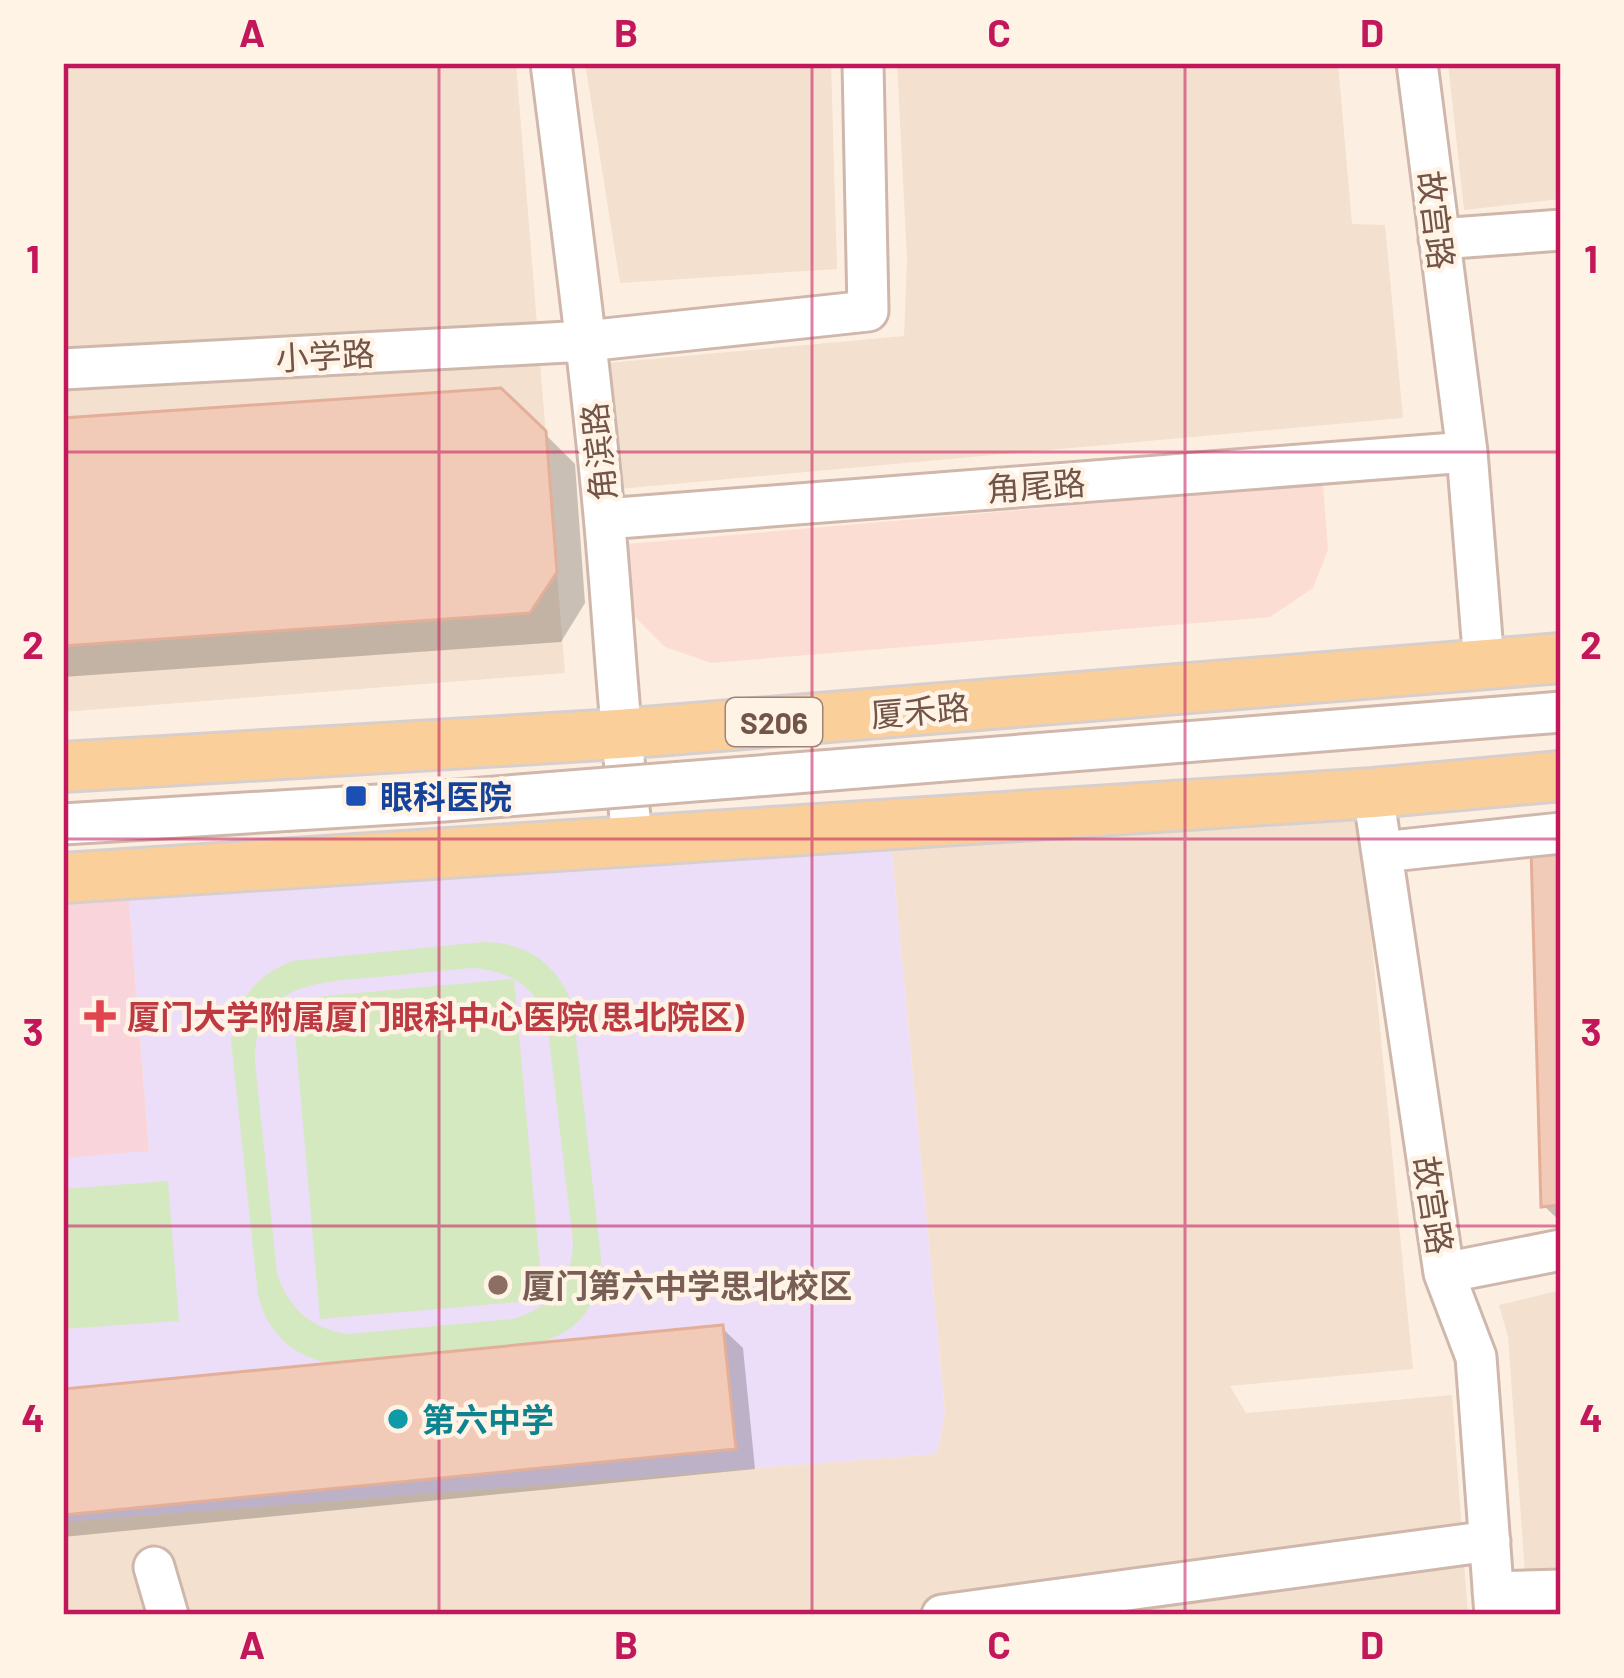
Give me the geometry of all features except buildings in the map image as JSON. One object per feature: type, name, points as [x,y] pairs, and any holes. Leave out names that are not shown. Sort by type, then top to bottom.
[{"type":"main road","name":"厦禾路","points":[[63,767],[620,734],[1561,658]]},
{"type":"main road","points":[[63,878],[1373,793],[1561,776]]},
{"type":"street","name":"角滨路","points":[[551,63],[586,341],[633,842]]},
{"type":"street","name":"小学路","points":[[63,369],[586,341],[868,311],[863,63]]},
{"type":"street","name":"故宫路","points":[[1418,63],[1467,452],[1484,664]]},
{"type":"street","points":[[1439,239],[1561,230]]},
{"type":"street","name":"角尾路","points":[[604,519],[1467,452]]},
{"type":"street","points":[[63,824],[444,800],[1561,712]]},
{"type":"street","name":"故宫路","points":[[1373,793],[1444,1273],[1476,1357],[1494,1604]]},
{"type":"street","points":[[1382,852],[1561,832]]},
{"type":"street","points":[[1444,1273],[1561,1250]]},
{"type":"street","points":[[942,1615],[1490,1541]]},
{"type":"street","points":[[154,1567],[168,1615]]},
{"type":"street","points":[[1494,1604],[1561,1589]]},
{"type":"shaded area","points":[[63,63],[516,63],[565,673],[63,712]]},
{"type":"shaded area","points":[[585,63],[831,63],[837,269],[620,283]]},
{"type":"shaded area","points":[[897,63],[1338,63],[1352,224],[1385,225],[1403,418],[619,489],[607,363],[904,336],[907,259]]},
{"type":"shaded area","points":[[1448,63],[1561,63],[1561,199],[1464,210]]},
{"type":"shaded area","points":[[1323,484],[1328,550],[1313,588],[1270,617],[711,663],[665,647],[632,614],[627,544]]},
{"type":"shaded area","points":[[1358,801],[1413,1369],[1230,1386],[1246,1413],[1452,1395],[1468,1615],[63,1615],[63,1522],[937,1454],[945,1412],[891,844]]},
{"type":"shaded area","name":"厦门第六中学思北校区","points":[[891,844],[945,1412],[937,1454],[63,1522],[63,1158],[149,1150],[127,877]]},
{"type":"shaded area","name":"厦门大学附属厦门眼科中心医院(思北院区)","points":[[127,877],[149,1151],[63,1158],[63,882]]},
{"type":"shaded area","points":[[1561,1290],[1561,1615],[1528,1615],[1508,1337],[1499,1305]]},
{"type":"green space","points":[[483,942],[526,951],[557,977],[572,1003],[601,1257],[597,1287],[588,1309],[574,1325],[535,1344],[340,1365],[298,1352],[277,1334],[258,1295],[231,1040],[237,1013],[250,992],[268,974],[292,961]],"holes":[[[485,970],[524,986],[546,1014],[573,1241],[564,1280],[549,1300],[513,1319],[348,1334],[312,1322],[288,1297],[277,1273],[255,1061],[265,1016],[278,1001],[312,985]]]},
{"type":"green space","points":[[514,979],[543,1300],[320,1319],[292,999]]},
{"type":"green space","points":[[168,1181],[179,1321],[63,1329],[63,1189]]},
{"type":"place","name":"眼科医院","points":[[356,796]]},
{"type":"place","name":"厦门大学附属厦门眼科中心医院(思北院区)","points":[[100,1016]]},
{"type":"place","name":"厦门第六中学思北校区","points":[[498,1285]]},
{"type":"place","name":"第六中学","points":[[398,1419]]}]
